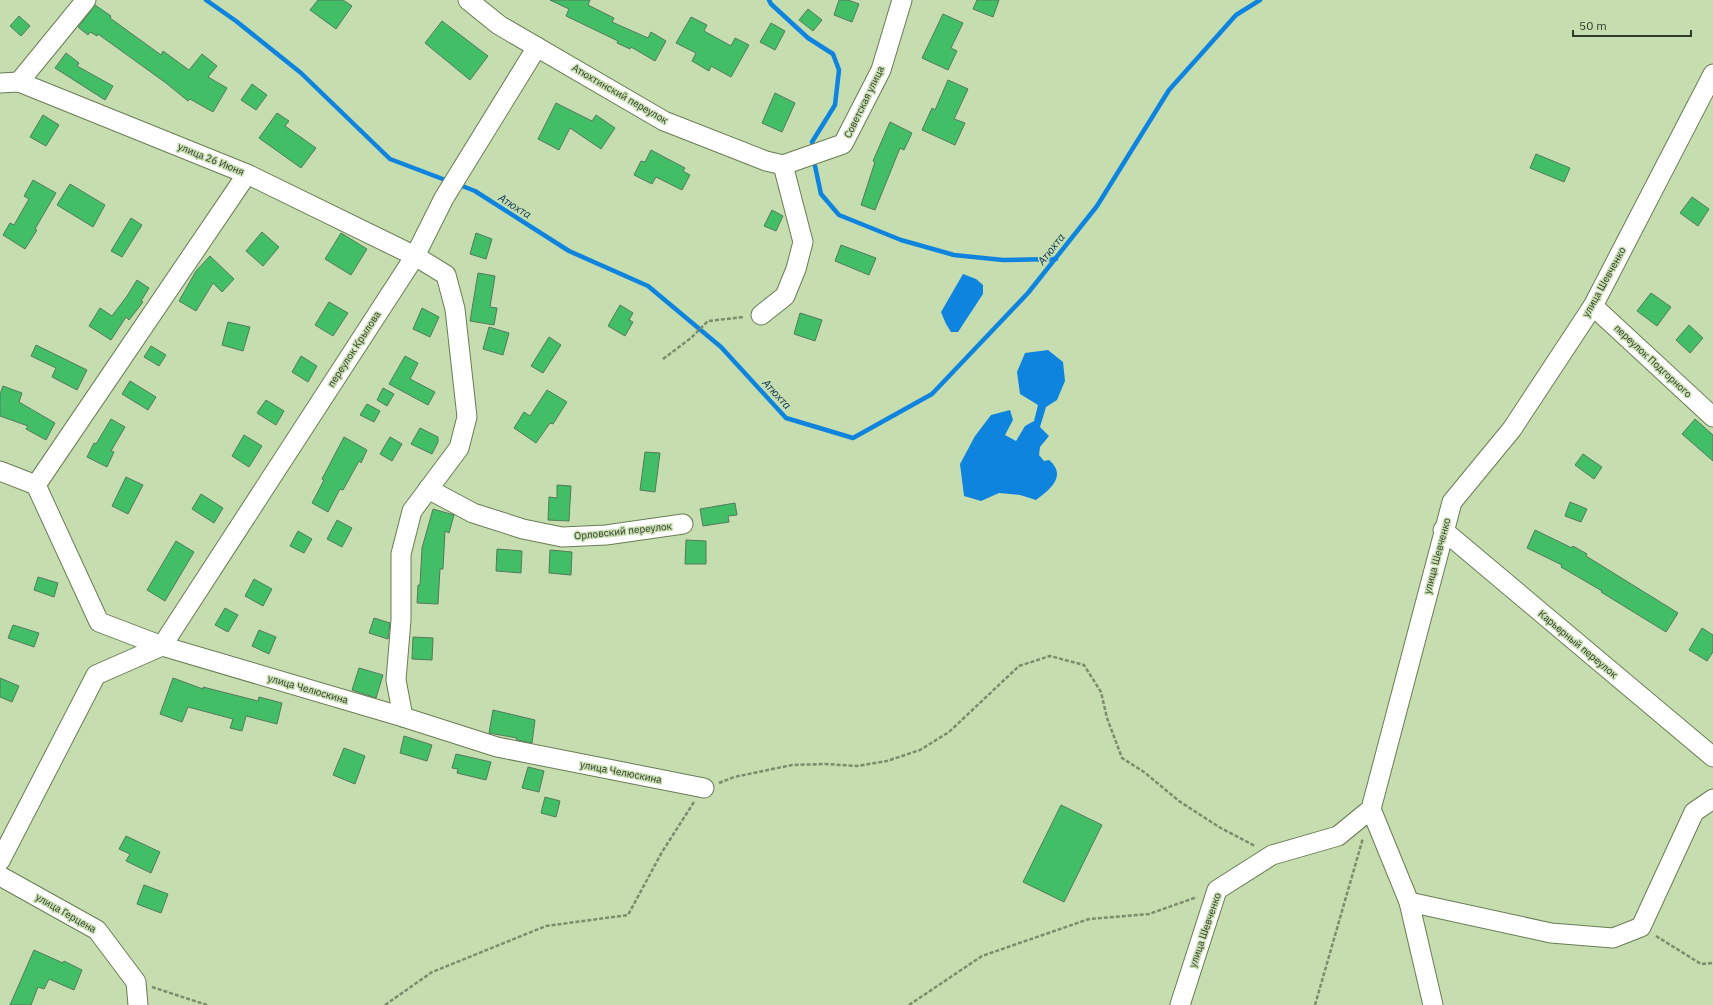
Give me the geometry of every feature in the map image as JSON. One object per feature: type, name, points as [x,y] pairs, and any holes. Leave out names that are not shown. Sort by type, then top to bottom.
[{"type":"street","points":[[19,82],[86,0]]},
{"type":"street","name":"Атюхтинский переулок","points":[[468,0],[499,25],[664,121],[766,161],[783,165]]},
{"type":"street","name":"Советская улица","points":[[783,165],[843,144],[881,70],[902,0]]},
{"type":"street","name":"переулок Крылова","points":[[162,646],[415,256],[460,170],[537,47]]},
{"type":"street","name":"улица Шевченко","points":[[1180,1005],[1217,890],[1272,855],[1338,836],[1371,809],[1452,502],[1512,429],[1593,306],[1713,74]]},
{"type":"street","name":"улица 26 Июня","points":[[0,83],[19,82],[247,174],[415,256]]},
{"type":"street","points":[[761,315],[785,296],[796,269],[804,242],[783,165]]},
{"type":"street","points":[[0,471],[36,485],[247,174]]},
{"type":"street","points":[[402,717],[396,680],[401,620],[401,554],[412,511],[459,448],[467,417],[455,310],[446,275],[415,256]]},
{"type":"street","name":"переулок Подгорного","points":[[1593,306],[1713,417]]},
{"type":"street","name":"улица Челюскина","points":[[36,485],[99,622],[162,646],[402,717],[497,747],[704,788]]},
{"type":"street","name":"Орловский переулок","points":[[428,489],[473,513],[523,530],[562,537],[606,535],[683,524]]},
{"type":"street","name":"Карьерный переулок","points":[[1444,530],[1713,757]]},
{"type":"street","points":[[0,861],[96,675],[162,646]]},
{"type":"street","points":[[1409,902],[1551,933],[1613,938],[1641,927],[1694,812],[1713,799]]},
{"type":"street","points":[[1371,809],[1409,902],[1433,1005]]},
{"type":"street","name":"улица Герцена","points":[[0,876],[97,930],[136,982]]},
{"type":"street","points":[[136,982],[138,1005]]},
{"type":"path","points":[[663,359],[691,338],[708,321],[761,315]]},
{"type":"path","points":[[385,1005],[432,972],[546,926],[628,915],[662,852],[704,788],[734,777],[792,765],[825,764],[857,766],[886,761],[920,750],[948,732],[1019,666],[1050,656],[1084,665],[1101,692],[1107,718],[1122,758],[1144,772],[1179,801],[1219,827],[1272,855]]},
{"type":"path","points":[[1315,1005],[1371,809]]},
{"type":"path","points":[[910,1005],[982,956],[1089,919],[1149,914],[1217,890]]},
{"type":"path","points":[[1641,927],[1701,964],[1713,963]]},
{"type":"path","points":[[136,982],[207,1005]]},
{"type":"water","points":[[963,274],[976,279],[983,285],[983,294],[958,332],[951,332],[941,312]]},
{"type":"water","points":[[1048,350],[1063,362],[1065,381],[1057,400],[1046,407],[1040,427],[1049,436],[1040,447],[1039,455],[1044,461],[1049,460],[1054,466],[1057,472],[1057,477],[1051,487],[1036,500],[1020,495],[999,493],[981,501],[964,496],[960,464],[975,436],[991,415],[1010,410],[1013,420],[1005,435],[1016,441],[1025,426],[1034,421],[1038,405],[1020,394],[1017,372],[1025,353]]},
{"type":"building","points":[[318,0],[343,0],[352,6],[336,29],[310,10]]},
{"type":"building","points":[[550,0],[590,0],[588,5],[614,18],[612,22],[648,38],[651,32],[666,41],[655,61],[631,47],[630,49],[617,43],[618,41],[566,16],[569,9]]},
{"type":"building","points":[[839,0],[848,0],[859,4],[852,22],[834,15]]},
{"type":"building","points":[[977,0],[999,0],[993,17],[973,9]]},
{"type":"building","points":[[95,5],[111,16],[110,18],[161,55],[163,51],[189,70],[202,54],[217,66],[208,77],[227,88],[213,112],[190,99],[188,101],[166,83],[98,34],[97,36],[90,32],[88,35],[78,27]]},
{"type":"building","points":[[808,9],[822,20],[813,31],[799,20]]},
{"type":"building","points":[[943,14],[963,23],[951,48],[957,51],[948,70],[922,58]]},
{"type":"building","points":[[19,16],[30,26],[21,36],[10,26]]},
{"type":"building","points":[[691,17],[707,25],[704,31],[731,46],[735,38],[749,45],[731,77],[711,66],[709,71],[692,61],[696,53],[676,43]]},
{"type":"building","points":[[442,21],[488,56],[470,80],[425,43]]},
{"type":"building","points":[[771,23],[785,31],[775,50],[760,42]]},
{"type":"building","points":[[66,53],[79,63],[77,66],[113,86],[105,100],[55,68]]},
{"type":"building","points":[[948,80],[968,89],[954,119],[965,123],[955,145],[922,130],[932,108],[935,110]]},
{"type":"building","points":[[252,84],[267,95],[256,110],[241,100]]},
{"type":"building","points":[[775,93],[795,103],[782,132],[762,123]]},
{"type":"building","points":[[556,103],[592,121],[596,115],[615,128],[601,149],[570,128],[559,150],[538,139]]},
{"type":"building","points":[[277,113],[289,121],[285,126],[316,148],[301,168],[259,138]]},
{"type":"building","points":[[43,115],[59,125],[46,146],[30,137]]},
{"type":"building","points":[[890,122],[912,133],[904,150],[900,148],[875,210],[861,205],[875,162],[873,161]]},
{"type":"building","points":[[651,150],[685,168],[683,171],[690,175],[682,190],[656,177],[652,184],[634,175],[641,161],[645,162]]},
{"type":"building","points":[[1536,154],[1570,168],[1564,182],[1530,168]]},
{"type":"building","points":[[33,180],[56,193],[35,229],[37,230],[25,249],[3,235],[10,223],[14,225],[29,199],[24,196]]},
{"type":"building","points":[[70,184],[105,205],[93,227],[57,205]]},
{"type":"building","points":[[1692,197],[1709,209],[1698,226],[1680,213]]},
{"type":"building","points":[[772,210],[783,216],[776,231],[764,226]]},
{"type":"building","points":[[131,218],[142,225],[122,257],[111,251]]},
{"type":"building","points":[[262,232],[279,247],[263,266],[246,251]]},
{"type":"building","points":[[341,233],[367,249],[351,275],[325,259]]},
{"type":"building","points":[[476,233],[492,239],[486,259],[470,254]]},
{"type":"building","points":[[841,245],[876,258],[869,275],[835,261]]},
{"type":"building","points":[[210,256],[234,279],[222,292],[213,283],[196,311],[179,301],[196,271]]},
{"type":"building","points":[[478,273],[495,276],[490,307],[497,308],[494,325],[470,321]]},
{"type":"building","points":[[137,280],[149,288],[141,301],[143,302],[129,320],[126,317],[111,340],[89,326],[100,308],[112,316]]},
{"type":"building","points":[[1651,293],[1671,307],[1657,326],[1637,311]]},
{"type":"building","points":[[329,302],[348,313],[333,336],[315,325]]},
{"type":"building","points":[[620,305],[633,313],[629,320],[633,322],[625,336],[608,326]]},
{"type":"building","points":[[422,308],[439,317],[430,337],[413,329]]},
{"type":"building","points":[[800,313],[822,320],[815,341],[794,334]]},
{"type":"building","points":[[228,322],[250,327],[243,351],[222,345]]},
{"type":"building","points":[[1689,325],[1703,338],[1690,353],[1676,340]]},
{"type":"building","points":[[489,327],[509,333],[503,355],[483,349]]},
{"type":"building","points":[[549,337],[561,345],[543,373],[531,366]]},
{"type":"building","points":[[36,345],[87,370],[77,390],[52,377],[56,368],[31,356]]},
{"type":"building","points":[[151,346],[166,355],[159,366],[144,357]]},
{"type":"building","points":[[301,356],[317,366],[308,382],[292,372]]},
{"type":"building","points":[[405,356],[418,363],[410,379],[435,392],[428,405],[389,384]]},
{"type":"building","points":[[130,381],[156,397],[148,410],[122,394]]},
{"type":"building","points":[[3,386],[22,393],[19,402],[55,423],[46,440],[26,429],[28,426],[0,416],[0,394]]},
{"type":"building","points":[[383,388],[394,394],[387,406],[377,400]]},
{"type":"building","points":[[547,390],[567,402],[553,424],[550,423],[536,443],[514,428],[524,412],[530,416]]},
{"type":"building","points":[[266,400],[284,411],[276,425],[257,413]]},
{"type":"building","points":[[367,404],[380,411],[374,422],[360,415]]},
{"type":"building","points":[[111,419],[125,427],[111,451],[114,452],[107,467],[87,457],[94,443],[96,444]]},
{"type":"building","points":[[1695,419],[1713,435],[1713,461],[1682,434]]},
{"type":"building","points":[[420,428],[438,437],[438,442],[432,454],[411,444]]},
{"type":"building","points":[[244,435],[262,446],[249,467],[232,456]]},
{"type":"building","points":[[344,437],[367,450],[361,463],[359,461],[343,490],[340,489],[328,512],[312,503],[324,480],[322,479]]},
{"type":"building","points":[[390,437],[402,444],[392,461],[380,454]]},
{"type":"building","points":[[645,452],[660,453],[655,492],[640,490]]},
{"type":"building","points":[[1583,454],[1602,467],[1594,479],[1575,465]]},
{"type":"building","points":[[126,477],[143,485],[128,514],[112,506]]},
{"type":"building","points":[[557,485],[571,486],[569,521],[548,520],[549,497],[557,498]]},
{"type":"building","points":[[201,494],[223,508],[214,523],[192,509]]},
{"type":"building","points":[[1570,502],[1587,509],[1581,522],[1565,516]]},
{"type":"building","points":[[735,503],[737,515],[728,516],[729,522],[703,526],[700,509]]},
{"type":"building","points":[[433,509],[454,515],[449,533],[445,531],[443,569],[440,569],[438,604],[417,603],[418,585],[420,585],[422,548]]},
{"type":"building","points":[[337,520],[352,528],[342,547],[327,539]]},
{"type":"building","points":[[1535,530],[1572,548],[1573,546],[1587,554],[1586,556],[1678,613],[1666,632],[1561,567],[1562,565],[1527,548]]},
{"type":"building","points":[[298,531],[312,539],[304,553],[290,546]]},
{"type":"building","points":[[686,540],[706,541],[706,564],[685,564]]},
{"type":"building","points":[[176,541],[194,552],[165,601],[147,590]]},
{"type":"building","points":[[497,549],[522,551],[521,573],[496,571]]},
{"type":"building","points":[[550,550],[572,552],[571,575],[549,573]]},
{"type":"building","points":[[38,577],[58,583],[54,597],[34,590]]},
{"type":"building","points":[[254,579],[272,589],[263,606],[245,596]]},
{"type":"building","points":[[225,608],[238,615],[228,632],[215,625]]},
{"type":"building","points":[[374,618],[390,623],[388,639],[369,633]]},
{"type":"building","points":[[13,625],[39,633],[34,647],[8,638]]},
{"type":"building","points":[[1702,628],[1713,635],[1713,652],[1707,661],[1689,650]]},
{"type":"building","points":[[259,630],[276,637],[269,654],[252,646]]},
{"type":"building","points":[[413,637],[433,638],[432,660],[412,659]]},
{"type":"building","points":[[359,668],[383,675],[376,698],[352,690]]},
{"type":"building","points":[[0,678],[19,686],[12,702],[0,697]]},
{"type":"building","points":[[173,678],[203,689],[203,687],[258,701],[259,697],[282,703],[277,724],[246,716],[242,731],[230,728],[233,719],[188,707],[182,722],[160,714]]},
{"type":"building","points":[[493,710],[535,720],[532,743],[516,740],[517,738],[489,733]]},
{"type":"building","points":[[404,736],[432,745],[427,761],[400,753]]},
{"type":"building","points":[[344,748],[365,756],[355,784],[333,775]]},
{"type":"building","points":[[456,754],[491,762],[486,780],[457,773],[458,769],[452,768]]},
{"type":"building","points":[[528,767],[544,771],[539,792],[522,788]]},
{"type":"building","points":[[545,797],[560,801],[556,817],[541,813]]},
{"type":"building","points":[[1061,805],[1102,825],[1064,902],[1023,882]]},
{"type":"building","points":[[126,836],[160,852],[151,873],[126,861],[130,854],[119,849]]},
{"type":"building","points":[[144,885],[168,894],[161,913],[137,904]]},
{"type":"building","points":[[34,950],[63,963],[64,961],[82,970],[74,990],[49,979],[44,989],[38,987],[31,1005],[10,1005]]},
{"type":"waterway","name":"Атюхта","points":[[206,0],[236,21],[301,73],[390,159],[448,181]]},
{"type":"waterway","points":[[769,0],[771,4],[808,38],[833,54],[839,70],[835,105],[812,142]]},
{"type":"waterway","name":"Атюхта","points":[[457,184],[475,191],[569,251],[648,286],[721,347],[786,418],[853,438],[932,394],[1028,293],[1097,206],[1169,90],[1236,15],[1260,0]]},
{"type":"waterway","points":[[815,166],[821,194],[839,215],[901,240],[954,255],[1003,260],[1056,259]]}]
